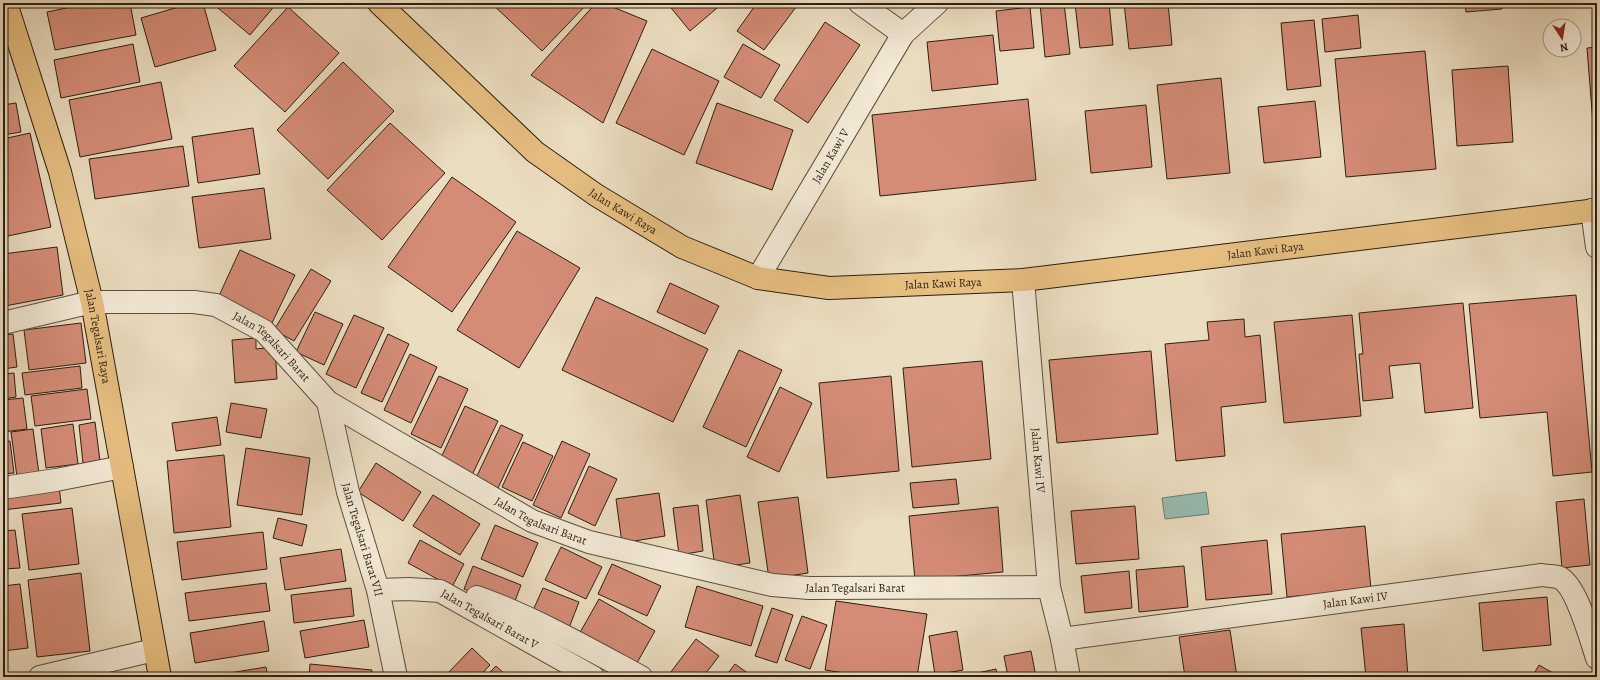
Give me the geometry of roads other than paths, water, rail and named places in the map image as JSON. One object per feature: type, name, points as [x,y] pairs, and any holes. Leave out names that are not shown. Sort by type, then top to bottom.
[{"type":"main road","name":"Jalan Tegalsari Raya","points":[[6,3],[60,172],[92,302],[160,677]]},
{"type":"main road","name":"Jalan Kawi Raya","points":[[379,3],[535,152],[596,194],[682,247],[758,278],[829,288],[1023,280],[1594,210]]},
{"type":"street","points":[[860,3],[903,34]]},
{"type":"street","name":"Jalan Kawi V","points":[[758,278],[903,34],[937,3]]},
{"type":"street","points":[[1594,210],[1597,247]]},
{"type":"street","name":"Jalan Kawi IV","points":[[1023,280],[1049,587],[1062,639],[1069,677]]},
{"type":"street","name":"Jalan Tegalsari Barat","points":[[3,323],[92,302],[194,302],[216,305],[264,331],[328,402],[532,521],[589,542],[772,585],[809,588],[1049,587]]},
{"type":"street","name":"Jalan Tegalsari Barat VII","points":[[328,402],[348,492],[378,590],[396,677]]},
{"type":"street","points":[[3,488],[56,480],[122,467]]},
{"type":"street","name":"Jalan Kawi IV","points":[[1062,639],[1542,575],[1559,577],[1569,587],[1576,599],[1597,658]]},
{"type":"street","name":"Jalan Tegalsari Barat V","points":[[378,590],[409,589],[440,591],[593,677]]},
{"type":"street","points":[[440,591],[477,597],[491,602],[550,630],[641,677]]},
{"type":"street","points":[[40,677],[154,650]]},
{"type":"water","points":[[1206,492],[1209,514],[1165,519],[1162,498]]}]
